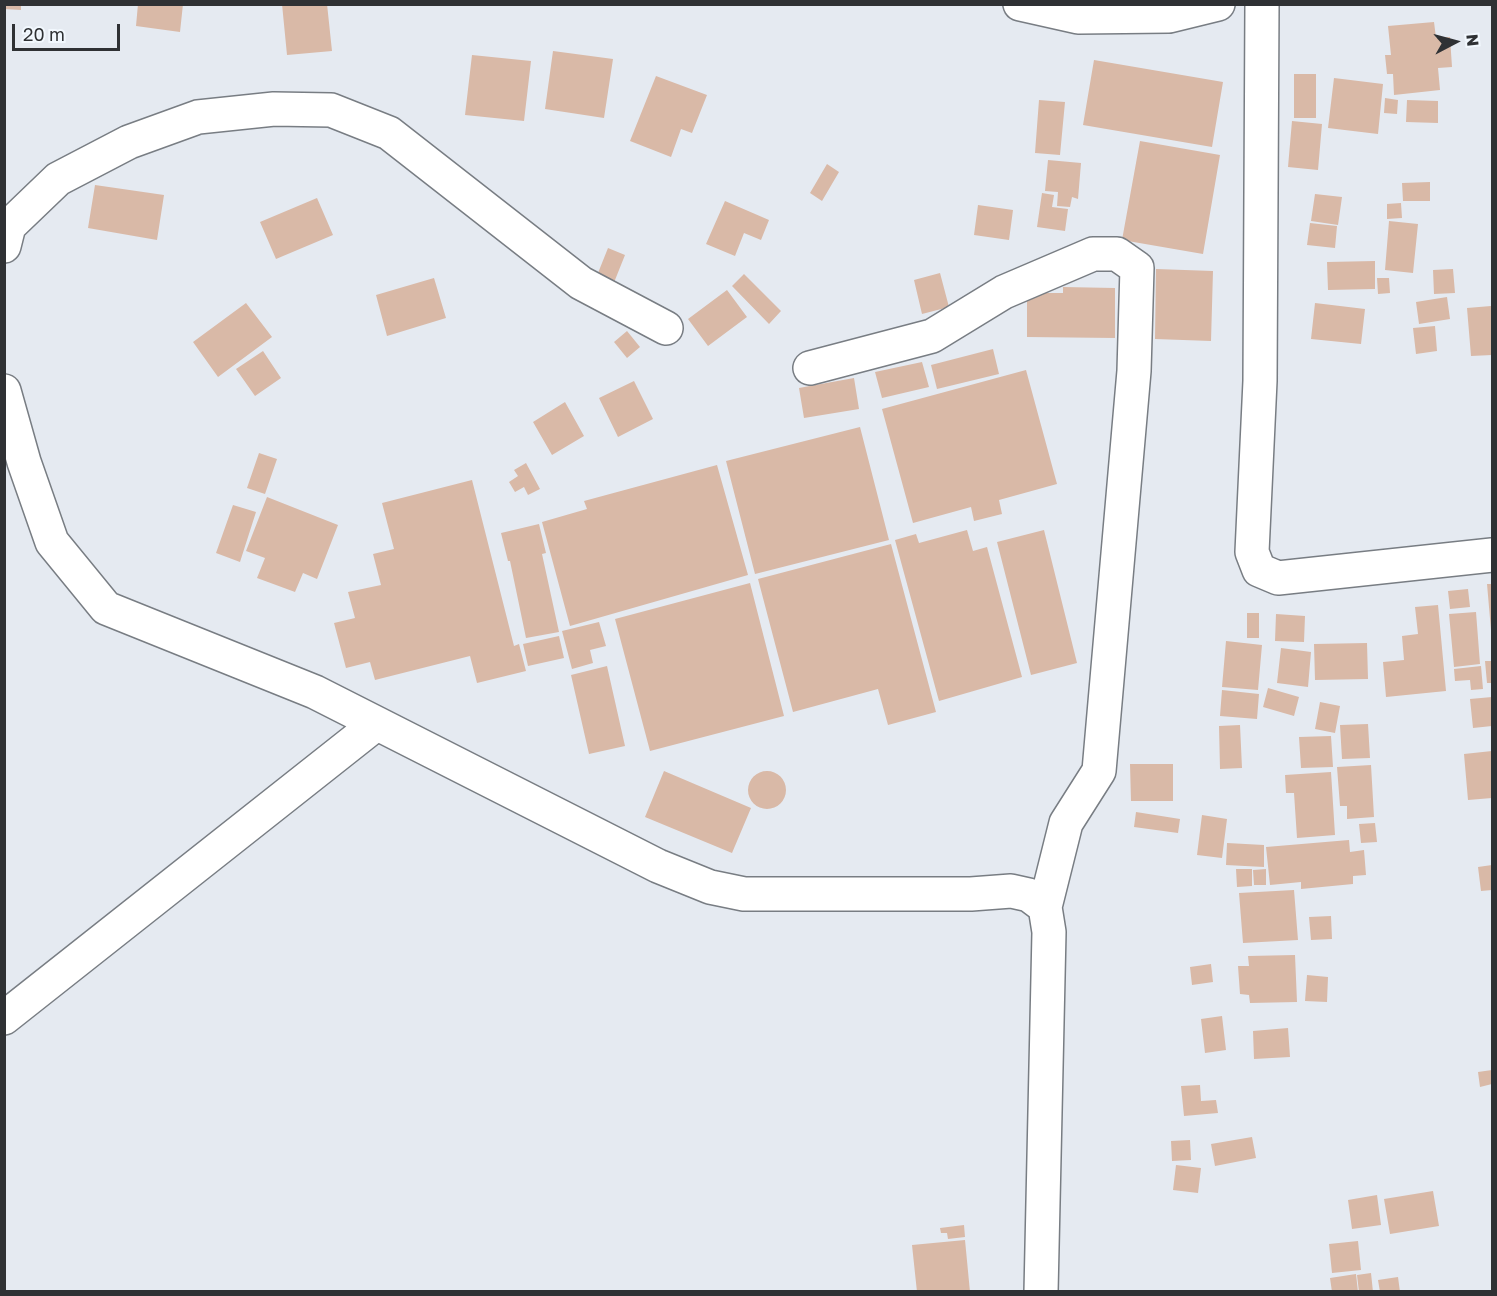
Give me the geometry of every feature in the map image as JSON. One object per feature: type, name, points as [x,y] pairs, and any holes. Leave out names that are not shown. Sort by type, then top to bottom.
[{"type":"street","points":[[1020,4],[1078,17],[1169,16],[1218,4]]},
{"type":"street","points":[[1262,4],[1260,381],[1252,552],[1259,570],[1278,578],[1492,555]]},
{"type":"street","points":[[4,246],[9,226],[58,179],[129,142],[198,117],[274,109],[331,110],[389,132],[581,284],[666,328]]},
{"type":"street","points":[[810,368],[932,336],[1004,292],[1093,255],[1117,254],[1137,268],[1134,371],[1099,771],[1066,823],[1045,907],[1049,932],[1041,1292]]},
{"type":"street","points":[[4,391],[24,462],[52,542],[106,608],[315,692],[658,866],[711,887],[744,894],[923,894],[1011,891],[1029,895],[1045,907]]},
{"type":"street","points":[[4,1018],[376,724]]},
{"type":"building","points":[[4,4],[21,4],[21,10],[4,9]]},
{"type":"building","points":[[138,4],[183,4],[180,32],[136,26]]},
{"type":"building","points":[[282,4],[327,4],[332,51],[287,55]]},
{"type":"building","points":[[1434,22],[1436,38],[1450,37],[1452,67],[1438,68],[1440,90],[1394,95],[1393,74],[1387,74],[1385,55],[1391,55],[1388,26]]},
{"type":"building","points":[[553,51],[613,59],[604,118],[545,109]]},
{"type":"building","points":[[472,55],[531,61],[524,121],[465,115]]},
{"type":"building","points":[[1094,60],[1223,82],[1212,147],[1083,125]]},
{"type":"building","points":[[1294,74],[1316,74],[1316,118],[1294,118]]},
{"type":"building","points":[[656,76],[707,95],[692,133],[681,129],[671,157],[630,141]]},
{"type":"building","points":[[1334,78],[1383,84],[1378,134],[1328,128]]},
{"type":"building","points":[[1385,98],[1398,100],[1397,114],[1384,113]]},
{"type":"building","points":[[1039,100],[1065,102],[1060,155],[1035,153]]},
{"type":"building","points":[[1407,100],[1438,101],[1438,123],[1406,122]]},
{"type":"building","points":[[1292,121],[1322,124],[1318,170],[1288,167]]},
{"type":"building","points":[[1140,141],[1220,155],[1203,254],[1122,240]]},
{"type":"building","points":[[1048,160],[1081,163],[1078,199],[1072,197],[1070,207],[1057,206],[1058,192],[1045,191]]},
{"type":"building","points":[[827,164],[839,172],[822,201],[810,193]]},
{"type":"building","points":[[1430,182],[1430,201],[1403,201],[1402,183]]},
{"type":"building","points":[[95,185],[164,195],[157,240],[88,228]]},
{"type":"building","points":[[1042,193],[1054,195],[1052,207],[1068,209],[1065,231],[1037,227]]},
{"type":"building","points":[[1315,194],[1342,197],[1338,225],[1311,221]]},
{"type":"building","points":[[317,198],[333,235],[276,259],[260,222]]},
{"type":"building","points":[[725,201],[769,220],[761,240],[744,233],[735,256],[706,244]]},
{"type":"building","points":[[1401,203],[1402,218],[1387,219],[1387,204]]},
{"type":"building","points":[[978,205],[1013,210],[1009,240],[974,235]]},
{"type":"building","points":[[1389,221],[1418,224],[1413,273],[1385,270]]},
{"type":"building","points":[[1310,223],[1337,226],[1335,248],[1307,245]]},
{"type":"building","points":[[608,248],[625,255],[613,285],[596,278]]},
{"type":"building","points":[[1375,261],[1375,289],[1328,290],[1327,262]]},
{"type":"building","points":[[1156,269],[1213,271],[1211,341],[1155,339]]},
{"type":"building","points":[[1453,269],[1455,293],[1434,294],[1433,270]]},
{"type":"building","points":[[940,273],[949,307],[922,314],[914,280]]},
{"type":"building","points":[[744,274],[781,311],[769,324],[732,286]]},
{"type":"building","points":[[434,278],[446,318],[387,336],[376,295]]},
{"type":"building","points":[[1377,278],[1389,278],[1390,293],[1378,294]]},
{"type":"building","points":[[1063,287],[1115,288],[1115,338],[1027,337],[1027,293],[1063,293]]},
{"type":"building","points":[[727,290],[747,317],[708,346],[688,319]]},
{"type":"building","points":[[1447,297],[1450,319],[1419,324],[1416,302]]},
{"type":"building","points":[[246,303],[272,337],[218,377],[193,342]]},
{"type":"building","points":[[1315,303],[1365,309],[1361,344],[1311,339]]},
{"type":"building","points":[[1491,306],[1492,355],[1471,356],[1467,308]]},
{"type":"building","points":[[1435,326],[1437,351],[1416,354],[1413,328]]},
{"type":"building","points":[[627,331],[640,347],[627,358],[614,342]]},
{"type":"building","points":[[993,349],[999,374],[937,389],[931,365]]},
{"type":"building","points":[[263,351],[281,378],[255,396],[236,369]]},
{"type":"building","points":[[922,362],[929,387],[882,398],[875,372]]},
{"type":"building","points":[[1026,370],[1057,484],[999,500],[1002,514],[974,521],[971,507],[913,523],[882,409]]},
{"type":"building","points":[[854,378],[859,409],[804,418],[799,388]]},
{"type":"building","points":[[634,381],[653,419],[618,437],[599,398]]},
{"type":"building","points":[[565,402],[584,436],[552,455],[533,422]]},
{"type":"building","points":[[860,427],[889,540],[755,574],[726,461]]},
{"type":"building","points":[[259,453],[277,459],[265,494],[247,488]]},
{"type":"building","points":[[526,463],[540,489],[528,495],[524,487],[515,492],[509,482],[518,476],[514,470]]},
{"type":"building","points":[[717,465],[748,575],[570,626],[542,522],[587,509],[584,501]]},
{"type":"building","points":[[472,480],[514,646],[519,644],[526,671],[477,683],[470,656],[375,680],[370,662],[346,668],[334,623],[355,618],[348,592],[381,585],[373,554],[394,549],[382,503]]},
{"type":"building","points":[[267,497],[338,525],[317,579],[303,573],[295,592],[257,578],[265,558],[246,551]]},
{"type":"building","points":[[233,505],[256,512],[240,562],[216,553]]},
{"type":"building","points":[[539,524],[546,553],[542,554],[559,632],[526,638],[510,561],[508,561],[501,533]]},
{"type":"building","points":[[967,530],[973,551],[987,547],[1022,677],[939,701],[895,540],[916,534],[919,543]]},
{"type":"building","points":[[1044,530],[1077,663],[1031,675],[997,542]]},
{"type":"building","points":[[891,544],[936,712],[888,725],[878,689],[793,712],[758,579]]},
{"type":"building","points":[[750,583],[784,716],[650,751],[615,619]]},
{"type":"building","points":[[1487,584],[1492,584],[1492,630],[1491,630]]},
{"type":"building","points":[[1468,589],[1470,607],[1450,609],[1448,591]]},
{"type":"building","points":[[1438,605],[1446,691],[1386,697],[1383,662],[1404,660],[1402,636],[1418,634],[1415,607]]},
{"type":"building","points":[[1476,612],[1480,664],[1454,667],[1449,614]]},
{"type":"building","points":[[1247,613],[1259,613],[1259,638],[1247,638]]},
{"type":"building","points":[[1276,614],[1305,616],[1304,642],[1275,641]]},
{"type":"building","points":[[599,622],[606,646],[590,650],[593,663],[572,669],[562,631]]},
{"type":"building","points":[[559,636],[564,658],[528,666],[523,644]]},
{"type":"building","points":[[1226,641],[1262,645],[1258,690],[1222,687]]},
{"type":"building","points":[[1367,643],[1368,679],[1315,680],[1314,644]]},
{"type":"building","points":[[1281,648],[1311,652],[1308,687],[1277,683]]},
{"type":"building","points":[[1485,661],[1492,661],[1492,683],[1487,683]]},
{"type":"building","points":[[607,666],[625,746],[589,754],[571,675]]},
{"type":"building","points":[[1481,666],[1483,689],[1471,690],[1470,680],[1455,681],[1454,669]]},
{"type":"building","points":[[1268,688],[1299,697],[1294,716],[1263,707]]},
{"type":"building","points":[[1222,690],[1259,694],[1257,719],[1220,716]]},
{"type":"building","points":[[1492,697],[1492,726],[1473,728],[1470,699]]},
{"type":"building","points":[[1320,702],[1340,706],[1335,733],[1315,729]]},
{"type":"building","points":[[1368,724],[1370,758],[1342,759],[1340,725]]},
{"type":"building","points":[[1240,725],[1242,768],[1220,769],[1219,726]]},
{"type":"building","points":[[1331,736],[1333,767],[1301,768],[1299,737]]},
{"type":"building","points":[[1492,751],[1492,798],[1468,800],[1464,754]]},
{"type":"building","points":[[1130,764],[1173,764],[1173,801],[1131,801]]},
{"type":"building","points":[[1371,765],[1374,817],[1347,819],[1347,806],[1340,806],[1337,767]]},
{"type":"building","points":[[664,771],[751,808],[732,853],[645,817]]},
{"type":"building","points":[[767,771],[781,776],[786,790],[781,804],[767,809],[753,804],[748,790],[753,776]]},
{"type":"building","points":[[1331,772],[1335,835],[1297,838],[1294,793],[1286,793],[1285,775]]},
{"type":"building","points":[[1136,812],[1180,819],[1178,833],[1134,827]]},
{"type":"building","points":[[1202,815],[1227,819],[1222,858],[1197,855]]},
{"type":"building","points":[[1375,823],[1377,842],[1361,843],[1359,824]]},
{"type":"building","points":[[1349,840],[1350,852],[1364,850],[1366,875],[1353,876],[1353,884],[1301,889],[1301,882],[1270,885],[1266,847]]},
{"type":"building","points":[[1227,843],[1264,845],[1264,867],[1226,865]]},
{"type":"building","points":[[1492,865],[1492,890],[1481,891],[1478,867]]},
{"type":"building","points":[[1236,869],[1252,869],[1252,886],[1237,887]]},
{"type":"building","points":[[1266,869],[1266,885],[1254,885],[1253,870]]},
{"type":"building","points":[[1294,890],[1298,940],[1243,943],[1239,893]]},
{"type":"building","points":[[1331,916],[1332,939],[1311,940],[1309,917]]},
{"type":"building","points":[[1295,955],[1297,1002],[1250,1003],[1249,995],[1240,994],[1238,966],[1249,966],[1248,956]]},
{"type":"building","points":[[1211,964],[1213,982],[1192,985],[1190,967]]},
{"type":"building","points":[[1307,975],[1328,977],[1327,1002],[1305,1001]]},
{"type":"building","points":[[1222,1016],[1226,1050],[1205,1053],[1201,1019]]},
{"type":"building","points":[[1288,1028],[1290,1057],[1254,1059],[1253,1031]]},
{"type":"building","points":[[1492,1070],[1492,1084],[1480,1087],[1478,1072]]},
{"type":"building","points":[[1200,1085],[1201,1101],[1216,1100],[1218,1113],[1184,1116],[1181,1086]]},
{"type":"building","points":[[1252,1137],[1256,1158],[1215,1166],[1211,1144]]},
{"type":"building","points":[[1190,1140],[1191,1160],[1172,1161],[1171,1141]]},
{"type":"building","points":[[1176,1165],[1201,1168],[1198,1193],[1173,1190]]},
{"type":"building","points":[[1433,1191],[1439,1226],[1390,1234],[1384,1199]]},
{"type":"building","points":[[1377,1195],[1381,1225],[1352,1229],[1348,1200]]},
{"type":"building","points":[[964,1225],[965,1237],[948,1239],[947,1233],[941,1233],[940,1228]]},
{"type":"building","points":[[965,1240],[970,1292],[917,1292],[912,1245]]},
{"type":"building","points":[[1358,1241],[1361,1270],[1332,1273],[1329,1244]]},
{"type":"building","points":[[1371,1273],[1373,1292],[1359,1292],[1357,1275]]},
{"type":"building","points":[[1356,1274],[1358,1292],[1332,1292],[1330,1278]]},
{"type":"building","points":[[1398,1277],[1400,1292],[1380,1292],[1378,1280]]}]
